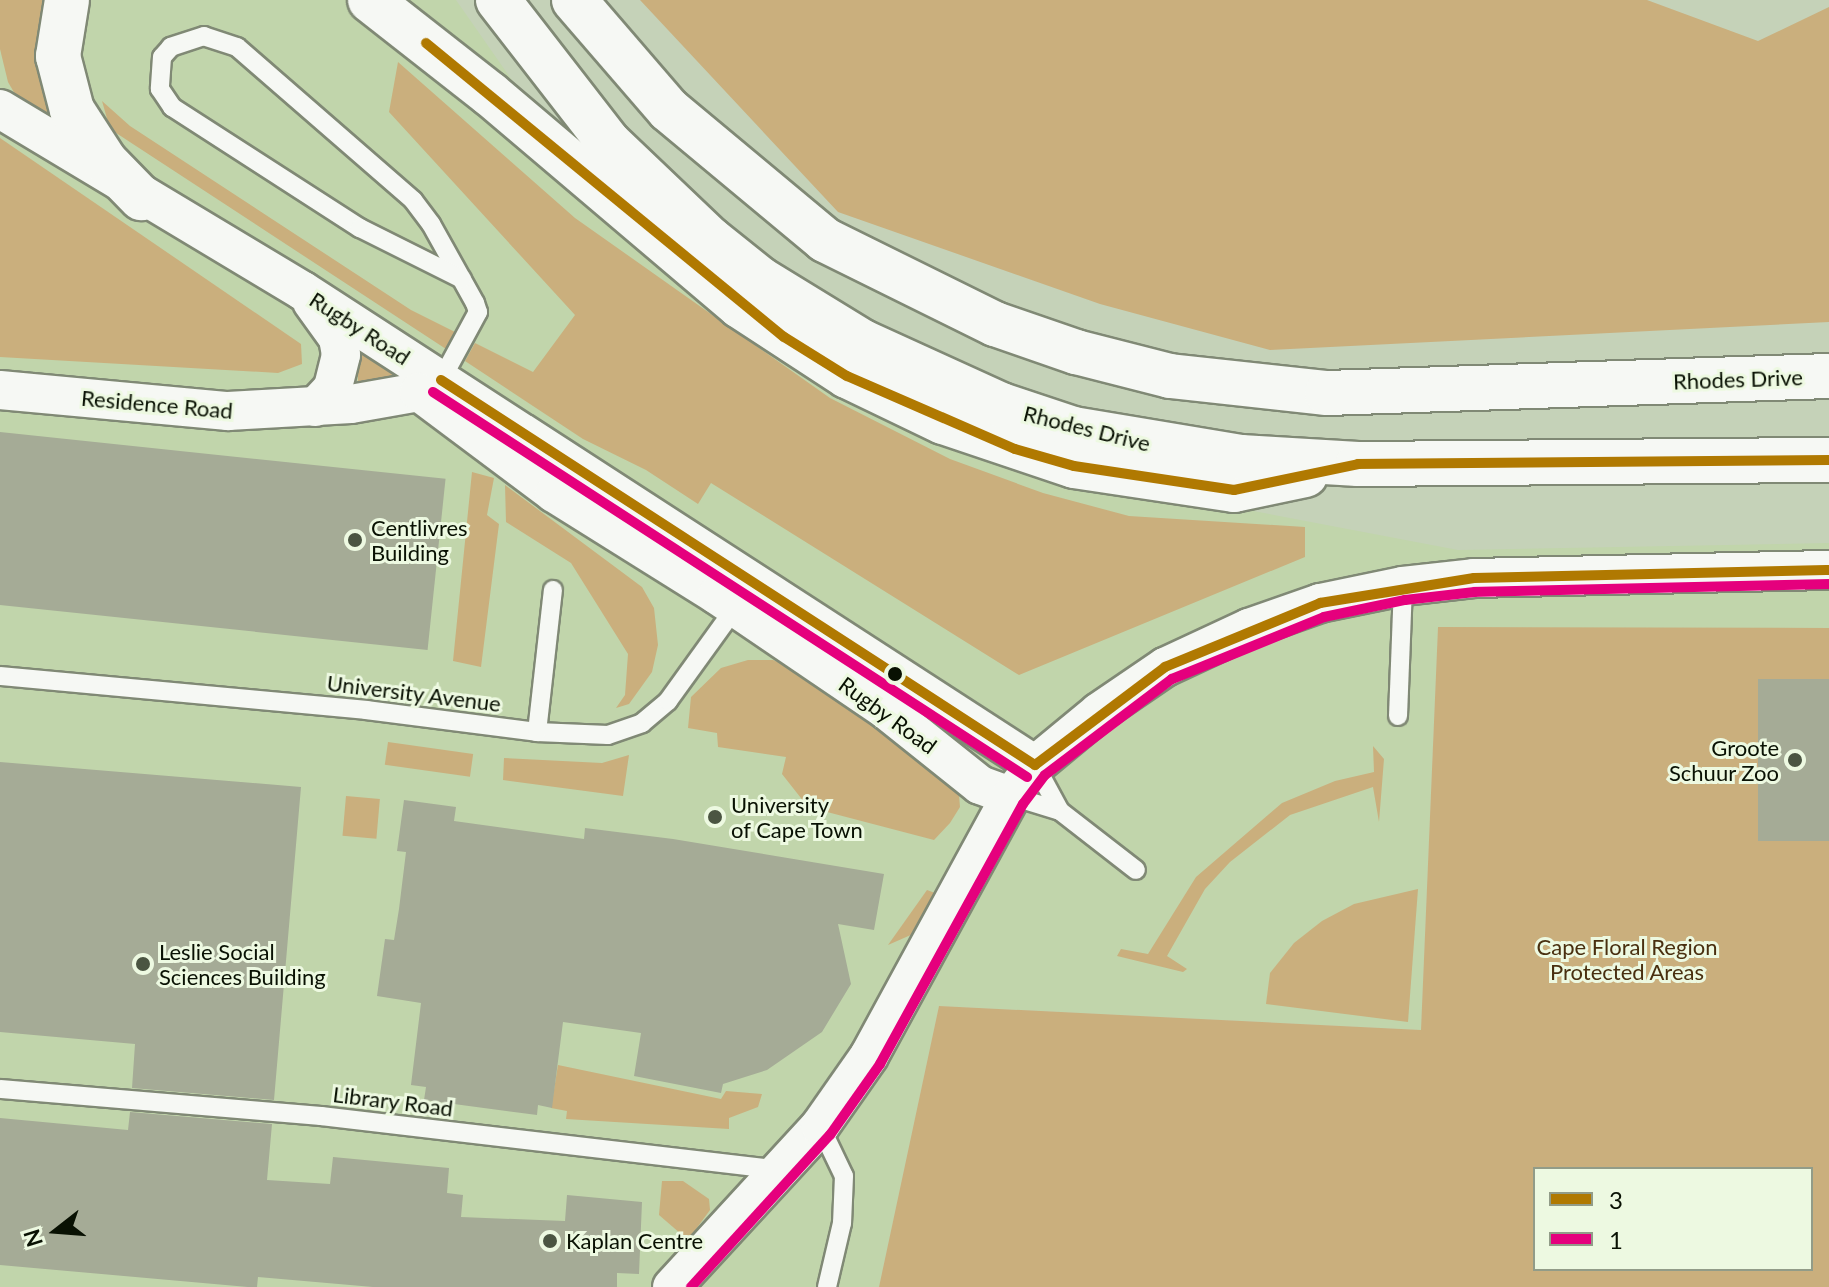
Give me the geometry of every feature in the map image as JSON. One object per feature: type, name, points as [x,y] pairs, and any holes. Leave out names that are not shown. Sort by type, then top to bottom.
[{"type":"highway","points":[[67,0],[58,56],[72,110],[105,161],[141,198]]},
{"type":"highway","points":[[370,0],[490,94],[740,306],[847,376],[943,422],[1074,466],[1234,490],[1358,464]]},
{"type":"highway","name":"Rhodes Drive","points":[[498,0],[608,142],[710,239],[770,286],[863,342],[945,382],[1073,429],[1241,457],[1358,464],[1829,460]]},
{"type":"highway","name":"Rhodes Drive","points":[[574,0],[669,110],[825,240],[995,324],[1076,352],[1170,376],[1327,393],[1829,376]]},
{"type":"street","name":"Rugby Road","points":[[0,109],[141,198],[303,291],[436,389],[743,596],[1035,765]]},
{"type":"street","points":[[303,291],[327,321],[341,355],[333,388],[315,407]]},
{"type":"street","name":"Rugby Road","points":[[315,407],[436,389]]},
{"type":"street","name":"Residence Road","points":[[0,390],[228,411],[315,407]]},
{"type":"street","points":[[672,1287],[820,1126],[891,1018],[1011,796],[1035,765],[1110,704],[1191,654],[1320,603],[1403,586],[1474,578],[1829,570]]},
{"type":"street","name":"Rugby Road","points":[[743,596],[980,785],[1011,796]]},
{"type":"lane","points":[[436,389],[478,312],[462,279],[413,200],[237,47],[204,36],[178,43],[162,57],[160,89],[172,107],[360,228],[462,279]]},
{"type":"lane","points":[[1398,716],[1403,586]]},
{"type":"lane","points":[[537,732],[553,590]]},
{"type":"lane","name":"University Avenue","points":[[0,676],[366,710],[537,732],[608,735],[642,723],[668,701],[743,596]]},
{"type":"lane","points":[[1035,765],[1060,811]]},
{"type":"lane","points":[[1011,796],[1060,811],[1136,870]]},
{"type":"lane","name":"Library Road","points":[[0,1089],[321,1116],[779,1170]]},
{"type":"lane","points":[[820,1126],[844,1176],[842,1223],[827,1287]]},
{"type":"shaded area","name":"University of Cape Town","points":[[0,0],[456,0],[512,80],[570,194],[675,273],[1054,473],[1458,550],[1829,543],[1829,628],[1438,628],[1421,1030],[939,1006],[879,1287],[0,1287]]},
{"type":"green space","points":[[0,0],[50,0],[59,123],[19,101],[8,82],[0,49]]},
{"type":"green space","points":[[640,0],[1647,0],[1758,41],[1829,7],[1829,322],[1270,350],[1100,304],[838,212]]},
{"type":"green space","points":[[398,62],[575,218],[830,398],[950,459],[1043,493],[1129,516],[1305,527],[1305,557],[1019,675],[711,483],[698,504],[646,470],[583,439],[465,361],[475,343],[533,372],[575,315],[389,112]]},
{"type":"green space","points":[[102,101],[130,126],[411,310],[455,332],[446,349],[110,129]]},
{"type":"green space","points":[[0,138],[301,344],[302,364],[278,373],[0,357]]},
{"type":"green space","points":[[357,339],[404,375],[358,384]]},
{"type":"green space","points":[[472,472],[494,478],[487,515],[499,524],[481,667],[453,661]]},
{"type":"green space","points":[[505,485],[642,587],[654,608],[658,645],[652,672],[629,704],[616,708],[625,695],[628,654],[571,563],[506,522]]},
{"type":"green space","name":"Cape Floral Region Protected Areas","points":[[1438,627],[1829,628],[1829,1287],[879,1287],[939,1006],[1421,1030]]},
{"type":"green space","points":[[748,660],[773,660],[813,677],[932,764],[959,795],[960,807],[950,823],[934,840],[808,807],[782,774],[786,757],[718,747],[717,733],[688,728],[691,697],[721,668]]},
{"type":"green space","points":[[388,742],[473,754],[470,777],[385,765]]},
{"type":"green space","points":[[1373,746],[1384,759],[1379,822],[1373,787],[1290,815],[1230,862],[1205,889],[1167,956],[1187,969],[1183,972],[1117,956],[1121,949],[1148,954],[1196,877],[1282,803],[1335,781],[1374,772]]},
{"type":"green space","points":[[629,755],[623,796],[503,780],[504,758],[602,763]]},
{"type":"green space","points":[[346,796],[380,799],[376,839],[343,836]]},
{"type":"green space","points":[[1418,889],[1408,1022],[1266,1004],[1270,973],[1294,943],[1322,921],[1354,904]]},
{"type":"green space","points":[[927,890],[935,893],[913,934],[888,945]]},
{"type":"green space","points":[[558,1065],[721,1099],[726,1091],[762,1094],[758,1107],[729,1118],[729,1129],[566,1119],[567,1111],[551,1108]]},
{"type":"green space","points":[[662,1181],[683,1181],[709,1199],[710,1210],[688,1240],[659,1215]]},
{"type":"building","name":"Centlivres Building","points":[[0,432],[446,479],[428,650],[0,605]]},
{"type":"building","name":"Groote Schuur Zoo","points":[[1758,679],[1829,679],[1829,841],[1758,841]]},
{"type":"building","name":"Leslie Social Sciences Building","points":[[0,762],[301,787],[274,1100],[132,1088],[135,1044],[0,1032]]},
{"type":"building","points":[[404,800],[456,807],[454,821],[584,839],[585,828],[673,839],[884,874],[874,930],[838,924],[851,984],[822,1032],[767,1070],[723,1084],[721,1093],[634,1076],[641,1033],[563,1022],[552,1108],[538,1105],[537,1115],[424,1100],[426,1087],[411,1085],[421,1003],[377,996],[385,939],[394,940],[399,909],[406,852],[397,851]]},
{"type":"building","points":[[130,1112],[272,1124],[267,1180],[330,1184],[333,1157],[449,1168],[447,1193],[463,1195],[461,1217],[565,1221],[567,1195],[642,1202],[639,1274],[617,1273],[617,1287],[373,1287],[258,1277],[257,1287],[248,1287],[0,1265],[0,1118],[128,1130]]},
{"type":"transit line","name":"3","points":[[426,43],[784,337],[847,376],[1015,449],[1074,466],[1234,490],[1358,464],[1829,460]]},
{"type":"transit line","name":"3","points":[[441,380],[1035,765],[1165,667],[1320,603],[1474,578],[1829,570]]},
{"type":"transit line","name":"1","points":[[433,392],[1027,777]]},
{"type":"transit line","name":"1","points":[[691,1287],[830,1135],[880,1064],[1023,804],[1045,775],[1172,679],[1324,617],[1405,600],[1475,592],[1829,584]]},
{"type":"place","name":"Centlivres Building","points":[[355,540]]},
{"type":"place","name":"Groote Schuur Zoo","points":[[1795,760]]},
{"type":"place","name":"University of Cape Town","points":[[715,817]]},
{"type":"place","name":"Leslie Social Sciences Building","points":[[143,964]]},
{"type":"place","name":"Kaplan Centre","points":[[550,1241]]}]
